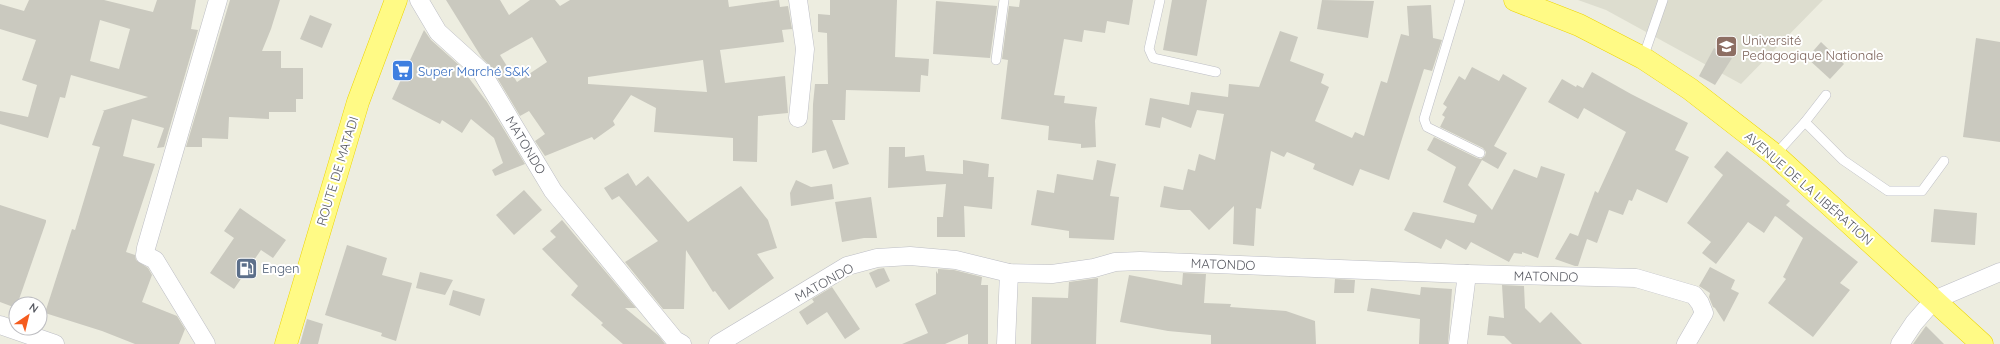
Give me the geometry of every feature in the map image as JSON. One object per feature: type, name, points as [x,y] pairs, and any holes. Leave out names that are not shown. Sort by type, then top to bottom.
[{"type":"highway","name":"ROUTE DE MATADI","points":[[286,344],[358,102],[396,0]]},
{"type":"highway","name":"AVENUE DE LA LIBÉRATION","points":[[1515,0],[1579,25],[1643,58],[1690,89],[1775,155],[1982,344]]},
{"type":"street","points":[[206,344],[156,260],[145,255],[218,0]]},
{"type":"street","name":"MATONDO","points":[[419,0],[438,32],[481,70],[553,191],[675,340],[682,344]]},
{"type":"street","points":[[798,0],[805,49],[798,118]]},
{"type":"street","name":"MATONDO","points":[[718,344],[847,266],[877,258],[910,256],[956,260],[1009,273],[1052,274],[1094,268],[1114,262],[1140,261],[1467,274],[1636,278],[1694,295],[1700,303],[1704,313],[1686,344]]},
{"type":"street","points":[[1900,344],[1914,323],[1934,300],[2000,272]]},
{"type":"street","points":[[1006,344],[1009,273]]},
{"type":"street","points":[[1458,344],[1467,274]]},
{"type":"street","points":[[0,325],[55,344]]},
{"type":"lane","points":[[996,60],[1004,0]]},
{"type":"lane","points":[[1160,0],[1149,49],[1153,58],[1216,72]]},
{"type":"lane","points":[[1460,0],[1424,118],[1427,127],[1480,153]]},
{"type":"lane","points":[[1643,58],[1663,0]]},
{"type":"lane","points":[[1775,155],[1805,122],[1826,95]]},
{"type":"lane","points":[[1805,122],[1843,160],[1888,191],[1922,191],[1944,161]]},
{"type":"shaded area","name":"Université Pedagogique Nationale","points":[[1578,0],[1823,0],[1741,84],[1606,10]]},
{"type":"building","points":[[29,0],[104,0],[153,12],[157,0],[196,0],[191,29],[198,30],[164,147],[157,148],[164,128],[132,119],[123,156],[155,164],[126,252],[135,255],[136,260],[148,268],[152,275],[142,302],[177,316],[185,329],[179,344],[135,344],[102,331],[48,314],[48,304],[72,229],[75,230],[100,147],[92,145],[104,111],[102,111],[148,97],[71,75],[65,98],[60,97],[48,138],[0,124],[0,111],[28,117],[37,85],[22,80],[36,40],[0,29],[0,4],[24,11]],"holes":[[[100,20],[130,29],[119,69],[90,61]]]},
{"type":"building","points":[[230,0],[280,0],[262,51],[281,51],[281,68],[303,68],[303,99],[296,99],[296,112],[269,112],[269,119],[229,117],[228,139],[202,138],[202,147],[186,147]]},
{"type":"building","points":[[446,0],[500,0],[509,15],[530,0],[555,0],[560,6],[570,0],[728,0],[729,7],[779,0],[780,7],[788,6],[792,29],[782,30],[784,42],[720,50],[725,83],[785,76],[788,113],[758,116],[757,162],[733,161],[733,138],[654,132],[656,108],[631,95],[613,121],[615,125],[594,140],[592,137],[545,156],[535,141],[545,134],[529,111],[520,116],[490,66],[482,58]],"holes":[[[532,37],[547,62],[517,82],[500,55]],[[703,60],[707,92],[588,84],[588,77]]]},
{"type":"building","points":[[830,0],[897,0],[895,57],[929,59],[928,76],[921,75],[920,92],[846,90],[845,120],[832,120],[849,164],[833,169],[826,150],[812,153],[815,84],[828,84],[827,33],[818,32],[818,14],[830,15]]},
{"type":"building","points":[[1020,0],[1133,0],[1129,25],[1107,21],[1105,33],[1084,30],[1082,42],[1064,39],[1054,95],[1065,96],[1064,103],[1097,107],[1095,121],[1096,147],[1081,148],[1081,144],[1048,140],[1049,126],[1001,119],[1008,60],[1002,59],[1009,6],[1019,7]]},
{"type":"building","points":[[1172,0],[1207,0],[1197,56],[1163,50]]},
{"type":"building","points":[[1322,0],[1374,1],[1368,38],[1317,29]]},
{"type":"building","points":[[936,1],[997,6],[990,58],[933,54]]},
{"type":"building","points":[[1431,5],[1433,38],[1442,40],[1432,71],[1424,69],[1389,180],[1360,169],[1353,186],[1313,169],[1315,164],[1287,152],[1284,157],[1271,151],[1261,209],[1256,208],[1254,246],[1233,244],[1234,206],[1209,230],[1190,210],[1160,207],[1164,186],[1183,190],[1188,169],[1195,171],[1199,154],[1215,160],[1224,114],[1197,110],[1191,128],[1162,117],[1160,128],[1145,125],[1150,98],[1189,105],[1191,92],[1228,97],[1229,84],[1259,87],[1280,31],[1298,37],[1290,61],[1324,74],[1321,83],[1329,87],[1315,121],[1352,138],[1355,132],[1364,136],[1381,81],[1387,83],[1401,34],[1409,36],[1407,6]]},
{"type":"building","points":[[310,15],[332,24],[322,48],[300,39]]},
{"type":"building","points":[[424,30],[431,40],[459,65],[487,102],[525,164],[495,176],[492,170],[503,163],[494,138],[471,119],[462,133],[442,120],[440,124],[392,99]]},
{"type":"building","points":[[1976,38],[2000,42],[2000,142],[1963,137]]},
{"type":"building","points":[[1821,42],[1844,64],[1830,79],[1807,58]]},
{"type":"building","points":[[1714,48],[1732,58],[1715,85],[1699,76]]},
{"type":"building","points":[[1472,67],[1499,81],[1503,74],[1527,88],[1494,146],[1507,153],[1498,169],[1482,160],[1468,185],[1492,210],[1514,169],[1537,178],[1541,166],[1565,174],[1538,258],[1522,252],[1522,254],[1514,253],[1509,262],[1471,242],[1466,250],[1446,239],[1441,249],[1404,230],[1413,212],[1474,223],[1477,215],[1443,202],[1456,167],[1427,150],[1434,137],[1477,158],[1481,159],[1485,156],[1486,152],[1483,148],[1440,127],[1445,117],[1442,115],[1447,107],[1443,104],[1459,76],[1465,80]]},
{"type":"building","points":[[1592,72],[1688,123],[1675,150],[1689,157],[1667,203],[1637,189],[1632,201],[1629,200],[1623,215],[1609,210],[1597,243],[1587,239],[1578,266],[1575,266],[1555,259],[1570,233],[1578,236],[1595,191],[1598,193],[1626,132],[1584,108],[1578,119],[1548,102],[1562,79],[1576,87],[1577,85],[1583,88]]},
{"type":"building","points":[[889,147],[905,147],[905,157],[924,155],[926,171],[963,174],[963,160],[989,164],[988,177],[994,177],[992,209],[964,206],[965,237],[937,237],[937,217],[943,217],[946,184],[888,188]]},
{"type":"building","points":[[1727,151],[1790,201],[1786,205],[1858,262],[1840,283],[1850,290],[1813,337],[1768,303],[1786,279],[1783,277],[1803,238],[1775,216],[1764,233],[1748,222],[1716,264],[1702,253],[1711,242],[1687,223],[1723,175],[1714,167]]},
{"type":"building","points":[[1097,160],[1116,164],[1110,196],[1119,197],[1114,240],[1069,238],[1069,231],[1031,225],[1037,190],[1054,193],[1057,174],[1093,180]]},
{"type":"building","points":[[628,173],[636,186],[648,176],[688,222],[741,186],[768,220],[777,248],[757,254],[774,278],[729,310],[715,291],[713,292],[686,250],[684,309],[663,309],[625,262],[658,241],[619,196],[612,200],[604,188]]},
{"type":"building","points":[[796,180],[811,187],[832,184],[834,199],[791,206],[790,193]]},
{"type":"building","points":[[524,190],[542,210],[514,235],[496,215]]},
{"type":"building","points":[[871,197],[877,238],[864,238],[842,242],[835,202]]},
{"type":"building","points":[[0,205],[46,220],[46,222],[20,296],[8,296],[8,305],[0,302]]},
{"type":"building","points":[[240,208],[286,240],[273,258],[261,250],[234,289],[210,273],[234,238],[224,231]]},
{"type":"building","points":[[1934,209],[1977,213],[1975,245],[1931,242]]},
{"type":"building","points":[[562,220],[636,308],[625,308],[659,336],[665,344],[623,344],[601,325],[603,323],[571,295],[578,286],[542,249],[556,237],[550,231]]},
{"type":"building","points":[[347,245],[387,258],[382,275],[412,283],[396,341],[381,336],[382,333],[325,315]]},
{"type":"building","points":[[1710,267],[1735,280],[1731,289],[1739,293],[1724,322],[1713,307],[1709,297],[1710,293],[1699,286]]},
{"type":"building","points":[[884,268],[890,281],[876,288],[869,273]]},
{"type":"building","points":[[938,269],[954,270],[982,277],[981,285],[988,285],[988,344],[968,344],[968,334],[945,344],[902,344],[928,333],[915,304],[936,294],[936,271],[938,274]]},
{"type":"building","points":[[420,272],[453,280],[445,295],[416,288]]},
{"type":"building","points":[[1183,273],[1206,274],[1204,303],[1231,304],[1230,307],[1286,311],[1315,321],[1316,344],[1211,344],[1211,335],[1168,331],[1120,322],[1129,275],[1182,285]]},
{"type":"building","points":[[1098,278],[1096,344],[1031,344],[1032,297],[1068,298],[1069,282]]},
{"type":"building","points":[[1335,279],[1355,280],[1354,293],[1334,293]]},
{"type":"building","points":[[1502,285],[1524,286],[1525,308],[1540,323],[1551,312],[1582,344],[1512,344],[1504,336],[1487,335],[1489,316],[1504,318]]},
{"type":"building","points":[[832,287],[860,329],[845,339],[827,312],[807,325],[799,312],[814,302],[812,299]]},
{"type":"building","points":[[1421,287],[1452,289],[1448,344],[1419,344],[1420,319],[1367,311],[1371,288],[1420,295]]},
{"type":"building","points":[[453,290],[485,299],[480,316],[449,305]]},
{"type":"building","points":[[307,319],[323,324],[318,344],[300,344]]},
{"type":"building","points":[[1926,326],[1944,344],[1913,344]]},
{"type":"place","name":"Université Pedagogique Nationale","points":[[1726,47]]},
{"type":"place","name":"Super Marché S&K","points":[[402,71]]},
{"type":"place","name":"Engen","points":[[246,268]]}]
